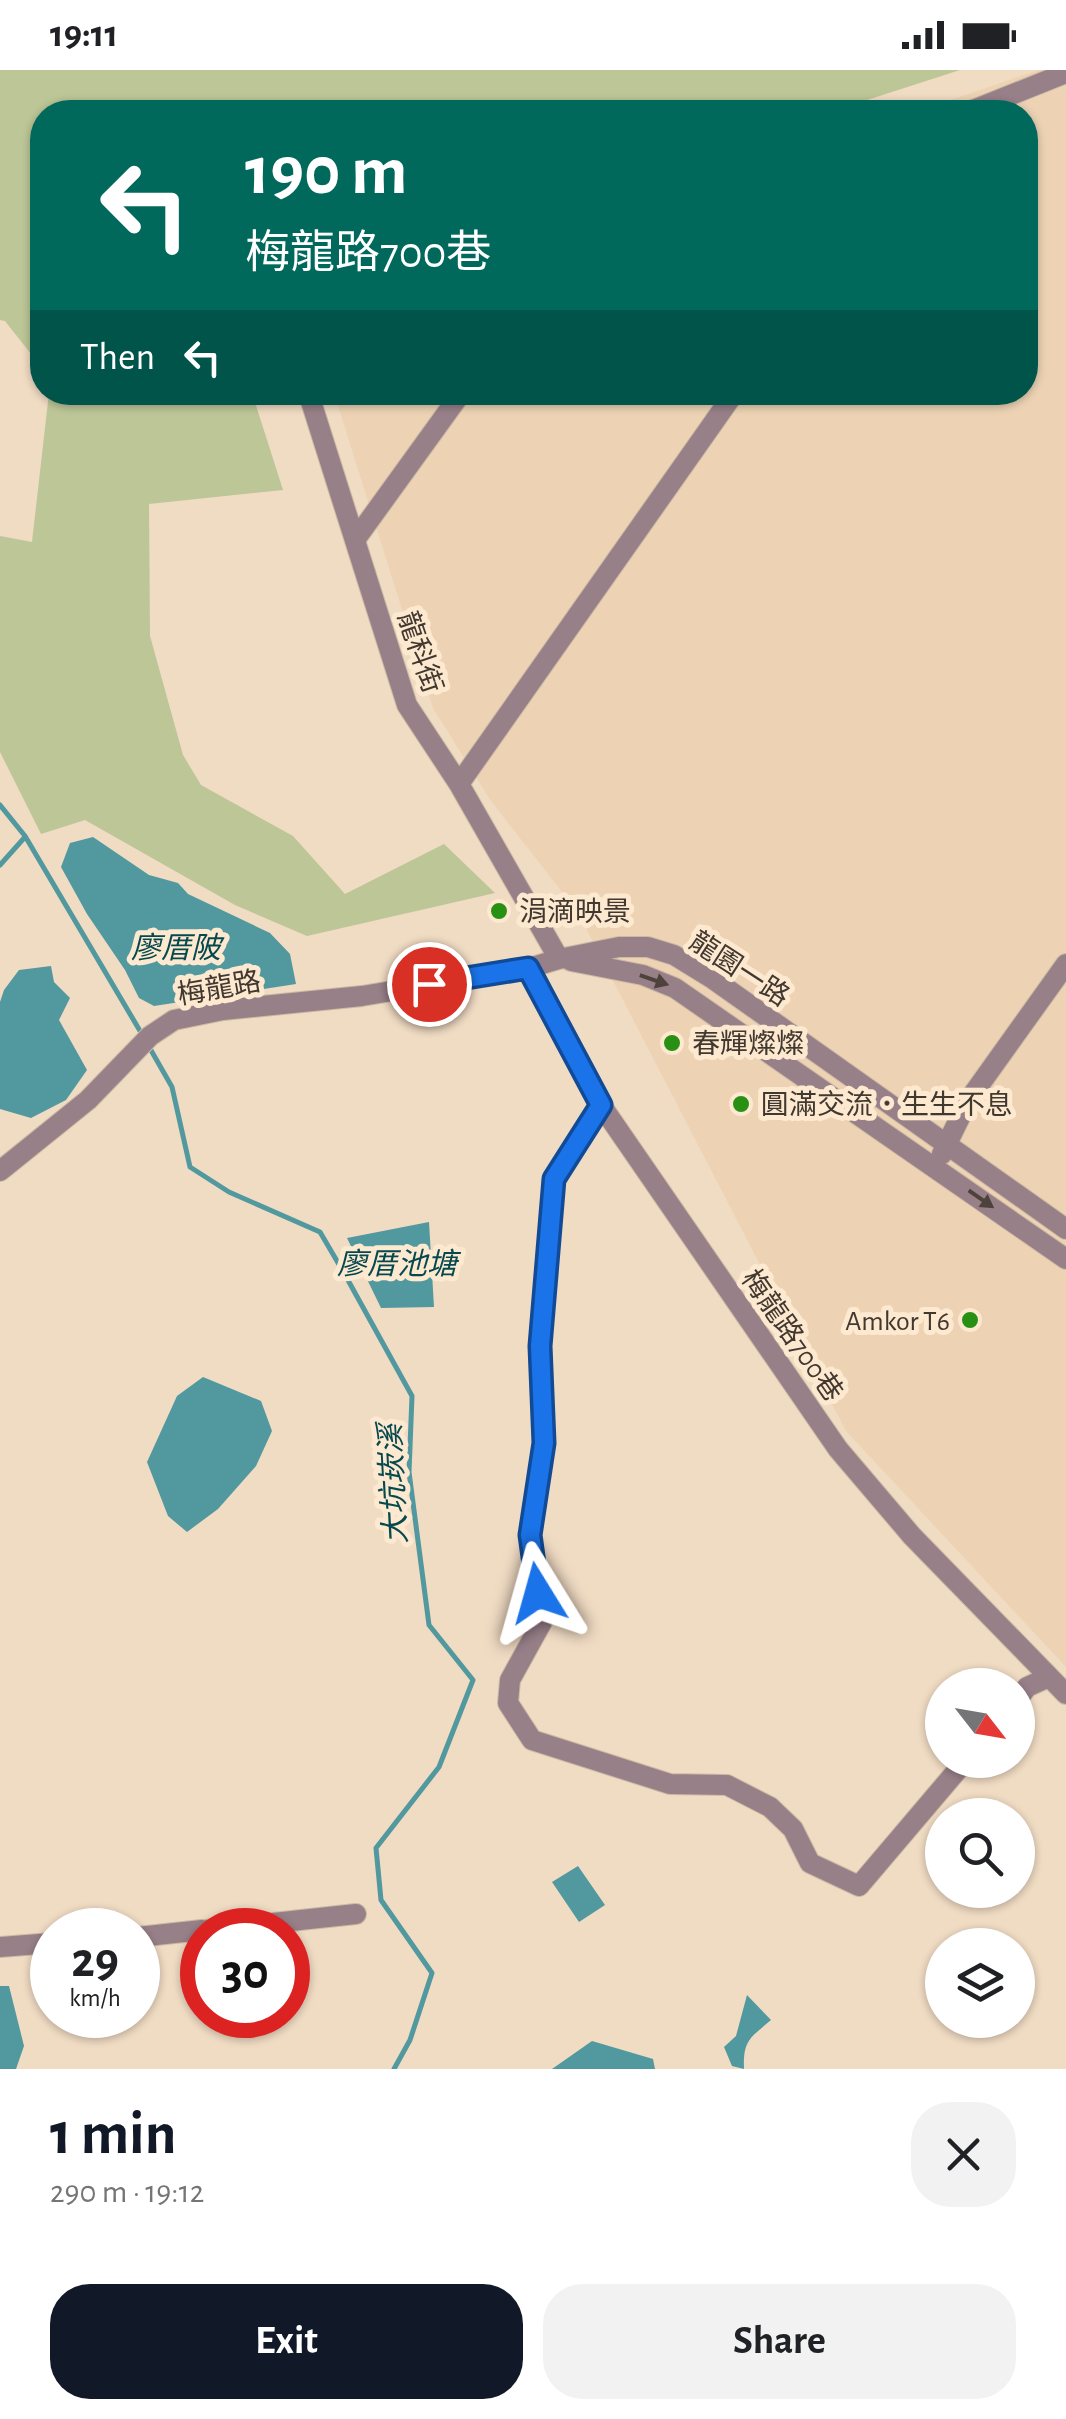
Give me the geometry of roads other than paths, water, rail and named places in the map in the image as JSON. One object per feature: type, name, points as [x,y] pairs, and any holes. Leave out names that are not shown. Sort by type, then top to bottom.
[{"type":"street","points":[[998,100],[1066,73]]},
{"type":"street","name":"龍科街","points":[[312,405],[407,705],[460,784],[559,959]]},
{"type":"street","points":[[355,540],[453,405]]},
{"type":"street","points":[[460,784],[725,405]]},
{"type":"street","name":"龍園一路","points":[[559,959],[619,947],[648,947],[674,955],[1066,1229]]},
{"type":"street","name":"梅龍路","points":[[0,1171],[88,1100],[143,1043],[174,1020],[223,1010],[362,996],[528,968],[559,959]]},
{"type":"street","name":"龍園一路","points":[[559,959],[644,976],[675,988],[1066,1259]]},
{"type":"street","points":[[934,1167],[968,1101],[1066,964]]},
{"type":"street","name":"梅龍路700巷","points":[[528,968],[601,1105],[838,1448],[912,1536],[1066,1694]]},
{"type":"street","points":[[601,1105],[554,1179],[540,1346],[544,1443],[530,1535],[542,1622],[510,1680],[508,1703],[532,1740],[670,1784],[726,1785],[770,1807],[793,1830],[810,1863],[859,1886],[951,1778]]},
{"type":"street","points":[[1035,1684],[1049,1677]]},
{"type":"street","points":[[310,1919],[356,1914]]},
{"type":"street","points":[[0,1947],[30,1945]]},
{"type":"water","name":"廖厝陂","points":[[93,837],[149,875],[178,883],[188,894],[270,933],[290,954],[296,984],[154,1006],[139,998],[61,867],[70,843]]},
{"type":"water","points":[[51,966],[54,982],[70,998],[59,1020],[87,1070],[66,1100],[31,1118],[0,1109],[0,1002],[19,970]]},
{"type":"water","name":"廖厝池塘","points":[[429,1222],[434,1307],[381,1308],[347,1238]]},
{"type":"water","points":[[203,1377],[261,1401],[272,1431],[256,1466],[218,1509],[187,1532],[168,1516],[147,1462],[177,1396]]},
{"type":"water","points":[[578,1866],[605,1905],[579,1922],[552,1882]]},
{"type":"water","points":[[0,1986],[9,1986],[24,2046],[16,2069],[0,2069]]},
{"type":"water","points":[[747,1995],[771,2020],[749,2040],[744,2069],[732,2066],[724,2047],[736,2036]]},
{"type":"water","points":[[592,2041],[653,2059],[655,2069],[552,2069]]},
{"type":"waterway","name":"大坑崁溪","points":[[0,805],[25,836],[143,1036]]},
{"type":"waterway","points":[[0,865],[25,837]]},
{"type":"waterway","name":"大坑崁溪","points":[[148,1045],[172,1087],[190,1167],[229,1192],[320,1232],[412,1396],[409,1472],[429,1625],[473,1680],[439,1767],[376,1848],[381,1900],[432,1973],[410,2040],[394,2069]]},
{"type":"place","name":"涓滴映景","points":[[499,911]]},
{"type":"place","name":"春輝燦燦","points":[[672,1043]]},
{"type":"place","name":"圓滿交流．生生不息","points":[[741,1104]]},
{"type":"place","name":"Amkor T6","points":[[970,1320]]}]
